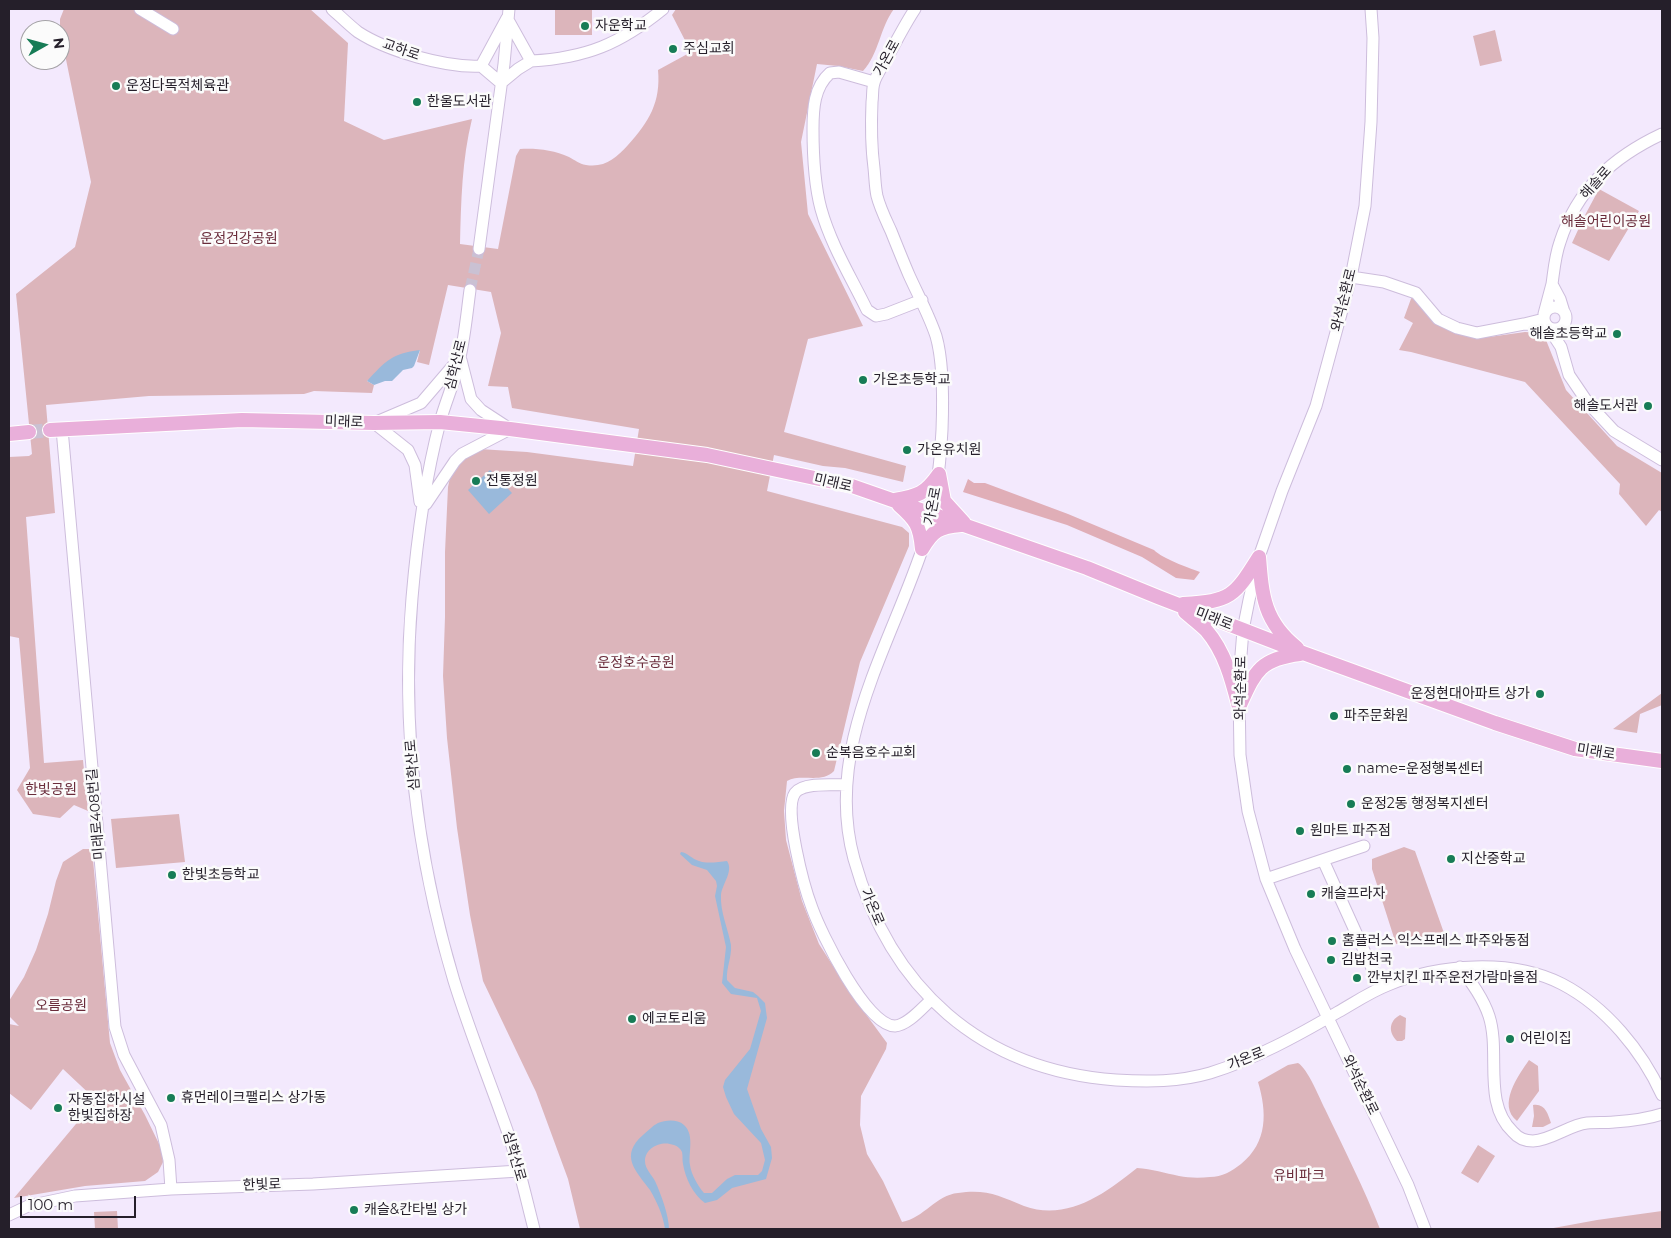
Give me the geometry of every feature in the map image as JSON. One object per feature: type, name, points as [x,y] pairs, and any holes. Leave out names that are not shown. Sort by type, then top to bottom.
[{"type":"main road","name":"미래로","points":[[56,429],[242,420],[374,423],[440,422],[510,429],[707,455],[852,486],[894,500],[1087,568],[1303,653],[1495,723],[1575,749],[1662,761]]},
{"type":"main road","points":[[9,434],[29,432]]},
{"type":"main road","points":[[894,500],[914,497],[924,492],[939,474]]},
{"type":"main road","points":[[939,474],[944,501],[966,525]]},
{"type":"main road","points":[[894,500],[917,523],[921,533],[922,549]]},
{"type":"main road","points":[[922,549],[930,536],[938,529],[948,526],[966,525]]},
{"type":"main road","points":[[1176,604],[1204,603],[1227,597],[1241,586],[1258,557]]},
{"type":"main road","points":[[1258,557],[1261,587],[1270,618],[1287,640],[1303,653]]},
{"type":"main road","points":[[1176,604],[1206,629],[1218,646],[1228,668],[1240,706]]},
{"type":"main road","points":[[1240,706],[1252,679],[1264,664],[1283,656],[1303,653]]},
{"type":"street","points":[[140,9],[173,29]]},
{"type":"street","name":"교하로","points":[[332,9],[359,32],[391,49],[426,59],[469,66],[481,66]]},
{"type":"street","points":[[501,83],[530,61],[549,60],[595,50],[616,41],[642,26],[663,9]]},
{"type":"street","name":"가온로","points":[[915,9],[874,82],[870,133],[877,198],[908,273],[922,300],[937,340],[942,388],[939,474],[933,514],[922,549],[863,701],[849,756],[846,785],[848,838],[872,913],[894,953],[920,990],[975,1036],[1010,1054],[1062,1072],[1101,1079],[1164,1082],[1201,1076],[1267,1051],[1381,988],[1425,973],[1460,967],[1499,967],[1545,977],[1564,985],[1596,1007],[1610,1020],[1636,1051],[1662,1095]]},
{"type":"street","name":"와석순환로","points":[[1370,9],[1372,38],[1371,122],[1365,206],[1351,277],[1316,406],[1258,557],[1243,630],[1240,755],[1248,811],[1266,879],[1295,949],[1389,1143],[1425,1229]]},
{"type":"street","points":[[501,83],[481,66],[508,14]]},
{"type":"street","points":[[508,14],[530,61]]},
{"type":"street","points":[[479,248],[501,83],[508,14]]},
{"type":"street","points":[[874,82],[839,72],[830,73],[818,86],[813,117],[813,164],[821,208],[834,245],[867,310],[876,316],[922,300]]},
{"type":"street","name":"해솔로","points":[[1546,323],[1544,314],[1559,245],[1573,210],[1592,183],[1607,168],[1662,134]]},
{"type":"street","points":[[1351,277],[1384,282],[1416,293],[1438,319],[1457,328],[1477,333],[1524,324],[1546,323],[1557,329],[1563,326],[1564,317],[1558,308],[1551,308],[1546,312],[1546,323],[1561,347],[1569,375],[1588,403],[1614,431],[1662,460]]},
{"type":"street","points":[[1552,284],[1560,299],[1564,317],[1561,347]]},
{"type":"street","name":"심학산로","points":[[470,290],[460,358],[440,422],[422,510],[412,599],[408,687],[410,734],[420,832],[429,882],[454,980],[510,1138],[534,1229]]},
{"type":"street","points":[[422,510],[412,458],[408,450],[374,423],[421,403],[460,358]]},
{"type":"street","points":[[422,510],[455,461],[462,454],[510,429],[482,410],[471,399],[460,358]]},
{"type":"street","name":"미래로408번길","points":[[56,429],[115,1028],[124,1054],[161,1125],[169,1160],[171,1189]]},
{"type":"street","points":[[846,785],[806,786],[796,791],[792,798],[794,840],[812,907],[840,967],[868,1008],[882,1023],[893,1026],[900,1025],[932,1000]]},
{"type":"street","points":[[1266,879],[1364,846]]},
{"type":"street","points":[[1323,860],[1381,988]]},
{"type":"street","points":[[1460,967],[1492,1027],[1495,1094],[1505,1124],[1517,1136],[1534,1141],[1585,1123],[1614,1122],[1633,1114],[1662,1114]]},
{"type":"street","name":"한빛로","points":[[9,1215],[28,1206],[75,1196],[171,1189],[313,1184],[518,1171]]},
{"type":"green space","points":[[64,9],[310,9],[348,43],[344,121],[384,140],[472,119],[464,165],[460,244],[498,249],[516,156],[520,149],[551,151],[569,157],[579,163],[593,166],[599,165],[610,161],[619,154],[648,120],[658,92],[658,70],[691,52],[672,15],[676,9],[894,9],[889,16],[873,57],[863,71],[817,64],[801,142],[808,214],[863,326],[808,339],[784,432],[906,466],[903,482],[845,468],[823,466],[774,455],[767,491],[902,527],[909,533],[909,546],[860,662],[834,771],[824,777],[799,778],[787,781],[784,811],[786,840],[802,901],[819,944],[851,994],[887,1043],[886,1049],[861,1096],[860,1125],[867,1154],[883,1181],[902,1222],[917,1216],[943,1198],[968,1192],[993,1194],[1040,1210],[1070,1208],[1099,1195],[1137,1168],[1194,1178],[1219,1176],[1234,1169],[1250,1155],[1261,1136],[1264,1115],[1258,1082],[1288,1065],[1298,1063],[1306,1071],[1313,1084],[1361,1184],[1380,1229],[580,1229],[568,1179],[536,1092],[483,981],[470,915],[457,828],[447,738],[443,676],[448,487],[452,468],[479,449],[527,452],[633,466],[639,429],[512,408],[508,387],[488,386],[501,333],[491,292],[448,285],[429,365],[417,362],[420,350],[367,381],[374,385],[372,393],[314,391],[304,394],[149,396],[46,405],[55,513],[26,517],[44,763],[83,760],[88,811],[74,805],[60,818],[33,814],[17,790],[30,768],[19,638],[9,636],[9,457],[29,456],[32,454],[16,294],[75,247],[91,182],[68,70],[70,70],[70,20],[60,19]]},
{"type":"green space","points":[[555,9],[592,9],[592,35],[555,35]]},
{"type":"green space","points":[[1495,30],[1502,61],[1480,66],[1473,36]]},
{"type":"green space","name":"해솔어린이공원","points":[[1599,189],[1639,211],[1609,261],[1572,243]]},
{"type":"green space","points":[[1412,296],[1461,335],[1489,337],[1525,332],[1538,333],[1546,340],[1566,390],[1617,446],[1662,473],[1662,512],[1659,510],[1646,526],[1619,494],[1620,484],[1525,382],[1399,350],[1413,323],[1404,318]]},
{"type":"green space","points":[[1662,693],[1662,705],[1640,714],[1637,733],[1613,729]]},
{"type":"green space","points":[[179,814],[185,862],[116,868],[111,819]]},
{"type":"green space","points":[[1404,847],[1415,851],[1444,933],[1396,944],[1372,869],[1372,859]]},
{"type":"green space","name":"오름공원","points":[[83,849],[92,849],[110,1043],[120,1070],[162,1150],[163,1162],[158,1172],[145,1181],[85,1186],[14,1198],[96,1100],[63,1069],[31,1110],[9,1093],[9,1024],[19,1026],[9,1016],[9,1001],[24,977],[36,950],[63,862]]},
{"type":"green space","points":[[1400,1015],[1406,1018],[1405,1039],[1397,1041],[1392,1034],[1391,1027],[1396,1017]]},
{"type":"green space","points":[[1529,1060],[1538,1066],[1539,1091],[1517,1121],[1511,1114],[1509,1099],[1515,1082]]},
{"type":"green space","points":[[1533,1105],[1543,1107],[1551,1123],[1543,1127],[1532,1127]]},
{"type":"green space","points":[[1478,1145],[1495,1156],[1478,1183],[1461,1173]]},
{"type":"green space","points":[[117,1211],[118,1229],[95,1229],[94,1212]]},
{"type":"green space","points":[[1662,1211],[1662,1229],[1548,1229],[1597,1220]]},
{"type":"shaded area","points":[[968,479],[974,483],[985,483],[1068,514],[1154,550],[1169,560],[1200,572],[1194,580],[1176,578],[1142,557],[1067,525],[963,492]]},
{"type":"water","points":[[420,350],[414,366],[403,370],[392,381],[385,381],[374,385],[367,381],[390,359]]},
{"type":"water","points":[[490,470],[512,493],[489,514],[468,490]]},
{"type":"water","points":[[681,852],[702,862],[727,861],[729,865],[721,895],[723,914],[731,945],[727,980],[735,988],[753,992],[765,1003],[767,1018],[747,1089],[761,1129],[771,1147],[772,1158],[766,1179],[732,1188],[717,1200],[705,1203],[693,1191],[684,1169],[680,1149],[674,1145],[664,1143],[651,1148],[646,1156],[645,1164],[660,1192],[668,1218],[669,1229],[665,1229],[657,1204],[650,1190],[635,1170],[631,1157],[636,1143],[658,1123],[675,1121],[684,1125],[687,1129],[690,1139],[691,1168],[695,1180],[704,1193],[712,1193],[727,1179],[735,1175],[758,1175],[762,1171],[765,1160],[761,1143],[734,1114],[723,1087],[725,1080],[750,1049],[761,1011],[757,998],[731,994],[722,983],[726,947],[715,896],[716,881],[707,870],[692,865],[680,854]]},
{"type":"tunnel","points":[[470,290],[479,249]]},
{"type":"tunnel","points":[[29,432],[50,430]]},
{"type":"place","name":"자운학교","points":[[585,26]]},
{"type":"place","name":"주심교회","points":[[673,49]]},
{"type":"place","name":"운정다목적체육관","points":[[116,86]]},
{"type":"place","name":"한울도서관","points":[[417,102]]},
{"type":"place","name":"해솔초등학교","points":[[1617,334]]},
{"type":"place","name":"가온초등학교","points":[[863,380]]},
{"type":"place","name":"해솔도서관","points":[[1648,406]]},
{"type":"place","name":"가온유치원","points":[[907,450]]},
{"type":"place","name":"전통정원","points":[[476,481]]},
{"type":"place","name":"운정현대아파트 상가","points":[[1540,694]]},
{"type":"place","name":"파주문화원","points":[[1334,716]]},
{"type":"place","name":"순복음호수교회","points":[[816,753]]},
{"type":"place","name":"name=운정행복센터","points":[[1347,769]]},
{"type":"place","name":"운정2동 행정복지센터","points":[[1351,804]]},
{"type":"place","name":"원마트 파주점","points":[[1300,831]]},
{"type":"place","name":"지산중학교","points":[[1451,859]]},
{"type":"place","name":"한빛초등학교","points":[[172,875]]},
{"type":"place","name":"캐슬프라자","points":[[1311,894]]},
{"type":"place","name":"홈플러스 익스프레스 파주와동점","points":[[1332,941]]},
{"type":"place","name":"김밥천국","points":[[1331,960]]},
{"type":"place","name":"깐부치킨 파주운전가람마을점","points":[[1357,978]]},
{"type":"place","name":"에코토리움","points":[[632,1019]]},
{"type":"place","name":"어린이집","points":[[1510,1039]]},
{"type":"place","name":"휴먼레이크팰리스 상가동","points":[[171,1098]]},
{"type":"place","name":"자동집하시설 한빛집하장","points":[[58,1108]]},
{"type":"place","name":"캐슬&칸타빌 상가","points":[[354,1210]]},
{"type":"park label","name":"운정건강공원","points":[[239,239]]},
{"type":"park label","name":"운정호수공원","points":[[636,663]]},
{"type":"park label","name":"한빛공원","points":[[51,790]]},
{"type":"park label","name":"유비파크","points":[[1299,1176]]}]
